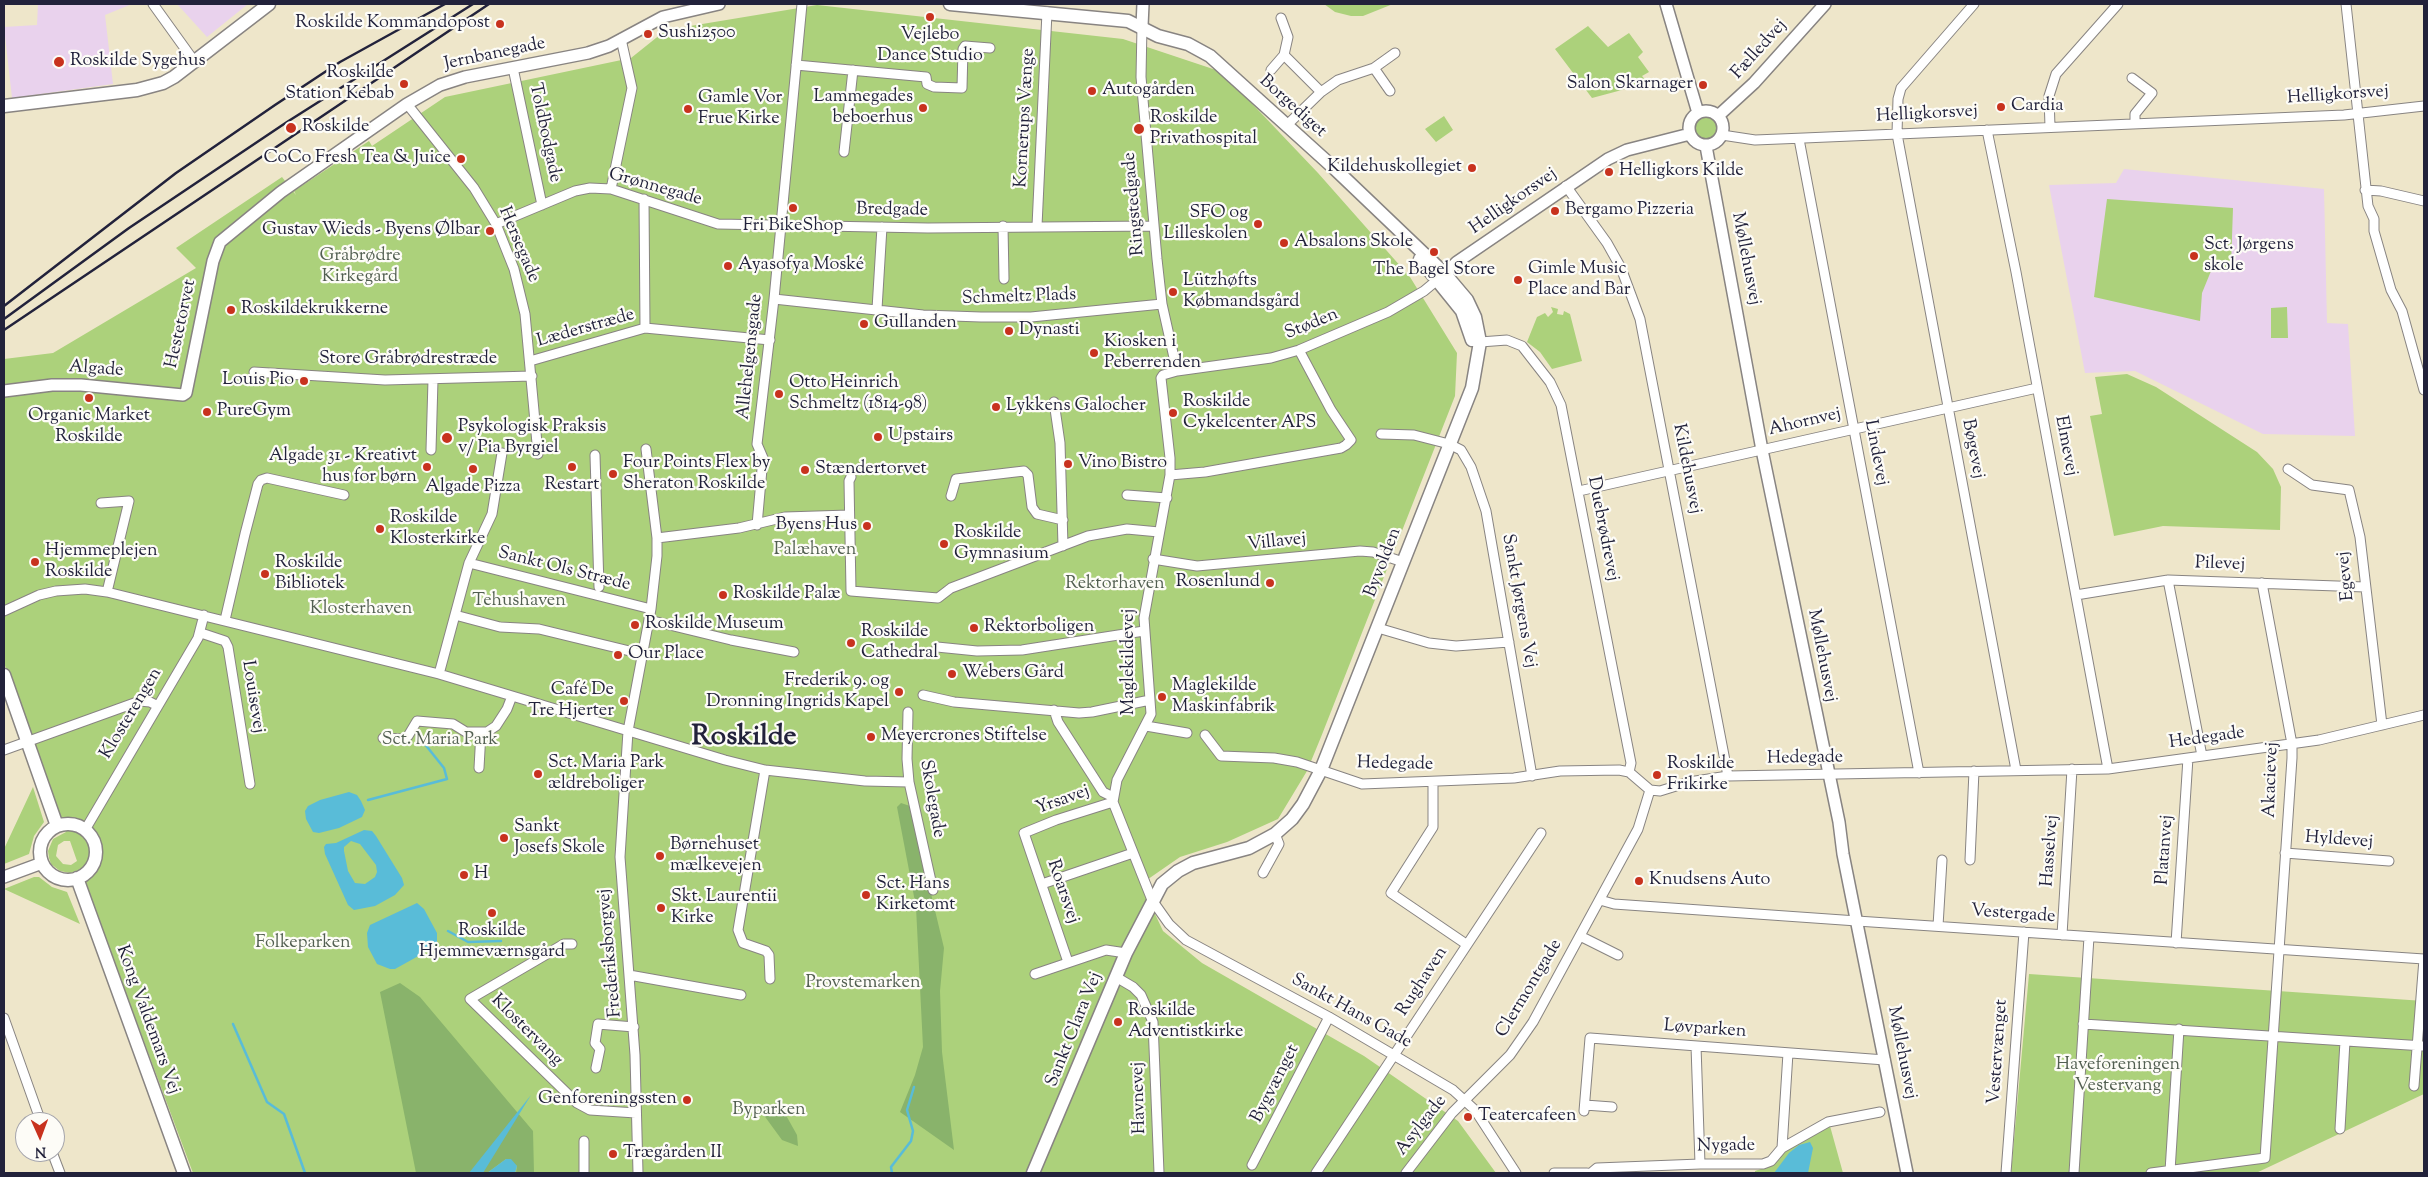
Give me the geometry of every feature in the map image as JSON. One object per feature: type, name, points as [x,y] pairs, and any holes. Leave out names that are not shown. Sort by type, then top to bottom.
[{"type":"main road","points":[[4,106],[152,87],[174,77],[269,4]]},
{"type":"main road","points":[[950,4],[1128,21],[1142,26]]},
{"type":"main road","name":"Borgediget","points":[[1142,26],[1158,36],[1188,44],[1210,56],[1287,125],[1404,235],[1441,277]]},
{"type":"main road","name":"Byvolden","points":[[1275,834],[1297,812],[1321,770],[1472,388],[1480,342],[1475,317],[1467,300],[1441,277]]},
{"type":"main road","name":"Byvolden","points":[[1441,277],[1462,311],[1469,327],[1476,367]]},
{"type":"main road","points":[[4,676],[57,826]]},
{"type":"main road","points":[[71,824],[84,830],[95,845],[96,854],[90,869],[77,878],[60,879],[46,870],[42,863],[41,846],[50,831],[57,826],[71,824]]},
{"type":"main road","name":"Sankt Clara Vej","points":[[1033,1173],[1126,953],[1152,900],[1165,881],[1193,863],[1250,848],[1275,834]]},
{"type":"main road","name":"Kong Valdemars Vej","points":[[77,878],[181,1172]]},
{"type":"street","points":[[153,4],[194,61]]},
{"type":"street","name":"Jernbanegade","points":[[213,261],[220,242],[263,206],[407,104],[450,81],[588,53],[621,40],[663,17],[719,4]]},
{"type":"street","name":"Allehelgensgade","points":[[756,524],[763,458],[757,444],[770,340],[802,4]]},
{"type":"street","name":"Ringstedgade","points":[[1143,4],[1141,78],[1154,226],[1162,304],[1177,370]]},
{"type":"street","points":[[1666,4],[1698,113]]},
{"type":"street","name":"Fælledvej","points":[[1718,116],[1754,83],[1825,4]]},
{"type":"street","name":"Bøgevej","points":[[1974,4],[1901,88],[1897,105],[1897,134],[2016,770]]},
{"type":"street","points":[[2050,127],[2049,96],[2056,74],[2118,4]]},
{"type":"street","points":[[2346,4],[2365,190],[2391,290],[2402,311],[2424,390]]},
{"type":"street","name":"Kornerups Vænge","points":[[1037,226],[1047,12]]},
{"type":"street","points":[[1271,70],[1284,55],[1288,37],[1281,18]]},
{"type":"street","points":[[611,189],[632,88],[621,40]]},
{"type":"street","points":[[796,65],[926,77],[927,84],[934,87],[962,88],[965,46],[990,48]]},
{"type":"street","points":[[1287,125],[1321,92],[1338,80],[1374,68],[1396,53]]},
{"type":"street","points":[[1284,55],[1321,92]]},
{"type":"street","name":"Toldbodgade","points":[[513,68],[542,205]]},
{"type":"street","points":[[1374,68],[1390,91]]},
{"type":"street","points":[[844,152],[852,70]]},
{"type":"street","points":[[2132,78],[2152,93],[2134,114],[2135,124]]},
{"type":"street","name":"Hersegade","points":[[407,104],[474,188],[496,224],[514,269],[523,300],[532,376],[538,454]]},
{"type":"street","name":"Helligkorsvej","points":[[1722,135],[1755,140],[1799,139],[2358,114],[2424,106]]},
{"type":"street","points":[[1709,111],[1718,116],[1723,125],[1722,135],[1716,143],[1706,146],[1696,142],[1690,134],[1690,122],[1698,113],[1709,111]]},
{"type":"street","name":"Elmevej","points":[[1987,130],[2108,769]]},
{"type":"street","name":"Helligkorsvej","points":[[1441,277],[1457,262],[1608,158],[1627,150],[1690,134]]},
{"type":"street","name":"Lindevej","points":[[1799,139],[1919,773]]},
{"type":"street","name":"Møllehusvej","points":[[1706,146],[1762,450],[1839,822],[1907,1173]]},
{"type":"street","name":"Kildehusvej","points":[[1566,186],[1607,243],[1627,282],[1640,319],[1728,776]]},
{"type":"street","name":"Grønnegade","points":[[496,224],[583,190],[611,189],[718,224],[781,226]]},
{"type":"street","points":[[2365,190],[2381,190],[2424,201]]},
{"type":"street","points":[[644,199],[645,328]]},
{"type":"street","name":"Bredgade","points":[[781,226],[1154,226]]},
{"type":"street","points":[[1003,226],[1004,279]]},
{"type":"street","points":[[877,309],[882,227]]},
{"type":"street","name":"Hestetorvet","points":[[186,393],[213,261]]},
{"type":"street","name":"Støden","points":[[1161,378],[1164,374],[1177,370],[1270,358],[1299,350],[1388,312],[1424,291],[1441,277]]},
{"type":"street","name":"Schmeltz Plads","points":[[774,299],[958,316],[1031,316],[1162,304]]},
{"type":"street","name":"Læderstræde","points":[[530,361],[645,328],[770,340]]},
{"type":"street","name":"Duebrødrevej","points":[[1480,342],[1515,342],[1538,363],[1550,382],[1562,410],[1631,763],[1629,772]]},
{"type":"street","points":[[1170,475],[1205,472],[1341,448],[1351,440],[1331,410],[1299,350]]},
{"type":"street","name":"Store Gråbrødrestræde","points":[[254,372],[343,379],[433,380],[532,376]]},
{"type":"street","name":"Maglekildevej","points":[[1113,800],[1117,780],[1146,726],[1150,714],[1144,631],[1153,558],[1167,498],[1170,475],[1170,458],[1161,378]]},
{"type":"street","points":[[431,450],[433,380]]},
{"type":"street","name":"Algade","points":[[4,391],[52,385],[81,385],[180,395],[186,393]]},
{"type":"street","name":"Ahornvej","points":[[1579,491],[2037,388]]},
{"type":"street","points":[[1054,402],[1060,451],[1064,546]]},
{"type":"street","points":[[1381,434],[1414,435],[1450,444]]},
{"type":"street","name":"Sankt Jørgens Vej","points":[[1450,444],[1461,450],[1480,488],[1486,511],[1532,776]]},
{"type":"street","name":"Frederiksborgvej","points":[[638,1173],[634,1027],[620,858],[628,731],[651,609],[657,538],[646,449]]},
{"type":"street","points":[[439,674],[469,563],[494,508],[502,453]]},
{"type":"street","points":[[595,455],[599,587]]},
{"type":"street","name":"Egevej","points":[[2288,469],[2312,484],[2349,490],[2360,538],[2382,725]]},
{"type":"street","points":[[951,496],[956,479],[1024,471],[1028,474],[1032,507],[1036,514],[1062,520]]},
{"type":"street","points":[[851,477],[849,515],[851,591],[938,598],[951,588],[1110,531],[1127,529],[1159,532]]},
{"type":"street","points":[[225,620],[247,525],[258,484],[261,480],[267,478],[344,495]]},
{"type":"street","points":[[1127,495],[1167,498]]},
{"type":"street","points":[[101,503],[129,501],[107,592]]},
{"type":"street","points":[[657,538],[756,524],[785,517],[849,515]]},
{"type":"street","name":"Villavej","points":[[1153,558],[1197,566],[1360,551],[1373,552],[1403,562]]},
{"type":"street","name":"Sankt Ols Stræde","points":[[469,563],[651,609]]},
{"type":"street","points":[[2168,580],[2202,756]]},
{"type":"street","name":"Pilevej","points":[[2076,595],[2168,580],[2365,587]]},
{"type":"street","name":"Akacievej","points":[[2262,583],[2292,744],[2280,950]]},
{"type":"street","points":[[4,611],[39,595],[56,591],[85,589],[107,592],[439,674],[724,760],[765,770],[842,779],[910,782]]},
{"type":"street","name":"Klosterengen","points":[[84,830],[200,634],[204,615]]},
{"type":"street","points":[[455,615],[500,627],[539,629],[642,654]]},
{"type":"street","points":[[649,620],[731,640],[794,652]]},
{"type":"street","points":[[1378,628],[1429,643],[1464,646],[1509,642]]},
{"type":"street","points":[[937,646],[977,651],[1022,650],[1144,631]]},
{"type":"street","name":"Louisevej","points":[[200,634],[225,641],[228,647],[250,784]]},
{"type":"street","points":[[923,695],[954,702],[1092,712],[1150,700]]},
{"type":"street","points":[[383,738],[403,739],[408,736],[417,720],[453,724],[466,732],[487,732],[496,726],[512,696]]},
{"type":"street","points":[[4,750],[140,701],[150,702],[158,706]]},
{"type":"street","points":[[1054,710],[1058,722],[1103,792],[1113,800],[1152,900]]},
{"type":"street","name":"Skolegade","points":[[908,712],[907,758],[910,782],[933,890]]},
{"type":"street","points":[[2423,715],[2424,725]]},
{"type":"street","name":"Hedegade","points":[[1650,790],[1660,791],[1689,782],[1728,776],[2108,769],[2292,744],[2423,715]]},
{"type":"street","points":[[1146,726],[1187,732]]},
{"type":"street","points":[[479,768],[481,732]]},
{"type":"street","name":"Hedegade","points":[[1205,735],[1221,756],[1274,758],[1298,762],[1362,784],[1532,776],[1560,771],[1619,770],[1629,772]]},
{"type":"street","name":"Platanvej","points":[[2176,943],[2188,758]]},
{"type":"street","name":"Hasselvej","points":[[2062,935],[2072,769]]},
{"type":"street","points":[[765,770],[738,930],[743,943],[766,951],[769,955],[770,979]]},
{"type":"street","points":[[1970,860],[1974,771]]},
{"type":"street","points":[[1629,772],[1650,790]]},
{"type":"street","points":[[1433,782],[1432,827],[1391,892],[1466,944]]},
{"type":"street","name":"Clermontgade","points":[[1465,1100],[1510,1054],[1524,1036],[1638,829],[1650,790]]},
{"type":"street","name":"Yrsavej","points":[[1024,833],[1113,800]]},
{"type":"street","name":"Roarsvej","points":[[1024,833],[1068,962]]},
{"type":"street","name":"Rughaven","points":[[1316,1173],[1541,833]]},
{"type":"street","points":[[1262,873],[1279,844],[1275,834]]},
{"type":"street","points":[[1042,884],[1133,853]]},
{"type":"street","name":"Hyldevej","points":[[2285,853],[2389,861]]},
{"type":"street","points":[[1938,926],[1942,860]]},
{"type":"street","points":[[4,877],[42,863]]},
{"type":"street","name":"Sankt Hans Gade","points":[[1152,900],[1169,924],[1186,940],[1329,1017],[1453,1090],[1465,1100],[1489,1129],[1516,1173]]},
{"type":"street","name":"Vestergade","points":[[1600,900],[1614,904],[2424,959]]},
{"type":"street","name":"Vestervænget","points":[[2006,1173],[2024,932]]},
{"type":"street","name":"Clermontgade","points":[[1580,936],[1618,955]]},
{"type":"street","points":[[2074,1173],[2089,937]]},
{"type":"street","name":"Klostervang","points":[[572,944],[564,944],[470,999],[577,1103],[590,1110],[636,1113]]},
{"type":"street","points":[[1035,974],[1106,950],[1126,953]]},
{"type":"street","points":[[2150,1173],[2265,1158],[2280,950]]},
{"type":"street","points":[[2414,1086],[2421,1046],[2424,959]]},
{"type":"street","points":[[629,975],[741,995]]},
{"type":"street","name":"Havnevej","points":[[1116,977],[1133,987],[1141,995],[1153,1022],[1159,1173]]},
{"type":"street","name":"Bygvænget","points":[[1252,1165],[1329,1017]]},
{"type":"street","points":[[4,1018],[37,1112]]},
{"type":"street","points":[[596,1068],[600,1049],[595,1043],[598,1024],[634,1027]]},
{"type":"street","points":[[2083,1024],[2421,1046]]},
{"type":"street","points":[[2170,1170],[2179,1029]]},
{"type":"street","name":"Løvparken","points":[[1612,1107],[1585,1108],[1590,1038],[1885,1060]]},
{"type":"street","points":[[2340,1129],[2345,1041]]},
{"type":"street","points":[[1696,1046],[1700,1164]]},
{"type":"street","points":[[1782,1148],[1788,1053]]},
{"type":"street","name":"Asylgade","points":[[1406,1173],[1465,1100]]},
{"type":"street","name":"Nygade","points":[[1591,1173],[1597,1168],[1700,1164],[1748,1169],[1771,1161],[1782,1148],[1828,1122],[1880,1112]]},
{"type":"street","points":[[584,1141],[584,1173]]},
{"type":"street","points":[[1554,1173],[1587,1173]]},
{"type":"shaded area","name":"Roskilde Sygehus","points":[[38,4],[132,4],[105,15],[113,84],[12,98],[4,27],[37,25]]},
{"type":"shaded area","name":"Roskilde Sygehus","points":[[177,4],[248,4],[207,37]]},
{"type":"shaded area","name":"Sct. Jørgens skole","points":[[2124,169],[2324,189],[2327,323],[2348,324],[2355,436],[2263,434],[2135,371],[2085,373],[2049,185],[2116,183]]},
{"type":"green space","points":[[1324,4],[1393,4],[1363,16],[1351,16],[1335,12]]},
{"type":"green space","points":[[817,5],[1123,39],[1222,72],[1318,173],[1410,277],[1457,353],[1455,396],[1307,771],[1278,819],[1227,842],[1180,857],[1141,884],[1163,931],[1202,963],[1364,1056],[1458,1121],[1496,1173],[193,1173],[80,870],[70,873],[60,871],[51,864],[49,858],[48,851],[53,839],[66,832],[4,663],[4,359],[53,353],[196,268],[176,248],[282,177],[296,195],[294,191],[369,141],[372,146],[445,97],[631,58],[666,30]],"holes":[[[64,841],[70,841],[77,861],[71,865],[63,864],[56,856],[58,845]]]},
{"type":"green space","points":[[1588,26],[1608,47],[1629,33],[1643,52],[1638,57],[1649,72],[1642,76],[1648,83],[1592,98],[1555,49]]},
{"type":"green space","points":[[1444,116],[1453,130],[1436,142],[1425,129]]},
{"type":"green space","points":[[1702,117],[1710,117],[1717,124],[1717,132],[1710,139],[1702,139],[1695,132],[1695,124]]},
{"type":"green space","points":[[2107,199],[2233,208],[2231,266],[2211,271],[2202,293],[2200,321],[2094,297]]},
{"type":"green space","points":[[1551,307],[1558,309],[1557,314],[1563,315],[1564,311],[1570,314],[1582,361],[1552,369],[1540,352],[1527,342],[1537,317],[1545,313],[1548,317],[1553,312]]},
{"type":"green space","points":[[2287,307],[2288,338],[2271,338],[2271,308]]},
{"type":"green space","points":[[2127,374],[2156,387],[2257,452],[2273,469],[2281,487],[2280,530],[2163,526],[2114,536],[2090,416],[2102,414],[2095,377]]},
{"type":"green space","points":[[33,787],[44,822],[34,836],[29,854],[4,864],[4,849]]},
{"type":"green space","points":[[901,803],[910,806],[944,948],[940,991],[942,1052],[954,1150],[900,1112],[915,1075],[923,1047],[916,907],[897,807]]},
{"type":"green space","points":[[34,877],[39,877],[52,887],[67,892],[80,924],[4,889]]},
{"type":"green space","name":"Haveforeningen Vestervang","points":[[2029,974],[2424,1001],[2424,1094],[2256,1173],[2011,1173]]},
{"type":"green space","points":[[400,983],[420,997],[533,1131],[534,1173],[516,1173],[517,1166],[506,1159],[487,1173],[416,1173],[380,992]]},
{"type":"green space","name":"Byparken","points":[[778,1101],[797,1135],[798,1146],[782,1140],[763,1114]]},
{"type":"green space","points":[[1830,1126],[1843,1173],[1755,1173],[1755,1171],[1773,1165],[1787,1149]]},
{"type":"water","points":[[349,792],[357,795],[361,801],[365,810],[362,817],[339,828],[319,833],[313,832],[306,819],[305,811],[308,806],[320,800]]},
{"type":"water","points":[[364,830],[372,831],[402,878],[404,885],[395,895],[375,906],[354,910],[348,905],[325,854],[324,847],[326,844],[336,843]],"holes":[[[351,841],[360,844],[376,865],[377,872],[375,877],[365,884],[355,883],[348,871],[344,851],[344,847]]]},
{"type":"water","points":[[417,903],[424,909],[437,933],[437,943],[431,949],[395,969],[377,964],[368,947],[367,933],[370,925]]},
{"type":"water","points":[[531,1095],[483,1173],[469,1173]]},
{"type":"water","points":[[1810,1142],[1813,1148],[1808,1173],[1774,1173],[1789,1153],[1799,1145]]},
{"type":"water","points":[[506,1159],[511,1159],[517,1166],[515,1173],[487,1173]]},
{"type":"waterway","points":[[368,800],[447,779],[444,768],[424,743]]},
{"type":"waterway","points":[[448,931],[468,942],[501,941]]},
{"type":"waterway","points":[[233,1024],[267,1102],[284,1114],[305,1173]]},
{"type":"waterway","points":[[892,1173],[891,1167],[911,1141],[913,1131],[907,1110],[914,1087]]},
{"type":"railway","points":[[4,306],[176,173],[275,105],[340,62],[445,4]]},
{"type":"railway","points":[[4,319],[129,228],[287,122],[473,4]]},
{"type":"railway","points":[[4,330],[489,4]]},
{"type":"place","name":"Vejlebo Dance Studio","points":[[930,17]]},
{"type":"place","name":"Roskilde Kommandopost","points":[[500,24]]},
{"type":"place","name":"Sushi2500","points":[[648,34]]},
{"type":"place","name":"Roskilde Sygehus","points":[[59,62]]},
{"type":"place","name":"Roskilde Station Kebab","points":[[404,84]]},
{"type":"place","name":"Salon Skarnager","points":[[1703,85]]},
{"type":"place","name":"Autogården","points":[[1092,91]]},
{"type":"place","name":"Cardia","points":[[2001,107]]},
{"type":"place","name":"Lammegades beboerhus","points":[[923,108]]},
{"type":"place","name":"Gamle Vor Frue Kirke","points":[[688,109]]},
{"type":"place","name":"Roskilde","points":[[291,128]]},
{"type":"place","name":"Roskilde Privathospital","points":[[1139,129]]},
{"type":"place","name":"CoCo Fresh Tea & Juice","points":[[461,159]]},
{"type":"place","name":"Kildehuskollegiet","points":[[1472,168]]},
{"type":"place","name":"Helligkors Kilde","points":[[1609,172]]},
{"type":"place","name":"Fri BikeShop","points":[[793,208]]},
{"type":"place","name":"Bergamo Pizzeria","points":[[1555,211]]},
{"type":"place","name":"SFO og Lilleskolen","points":[[1258,224]]},
{"type":"place","name":"Gustav Wieds - Byens Ølbar","points":[[490,231]]},
{"type":"place","name":"Absalons Skole","points":[[1284,243]]},
{"type":"place","name":"The Bagel Store","points":[[1434,252]]},
{"type":"place","name":"Sct. Jørgens skole","points":[[2194,256]]},
{"type":"place","name":"Ayasofya Moské","points":[[728,266]]},
{"type":"place","name":"Gimle Music Place and Bar","points":[[1518,280]]},
{"type":"place","name":"Lützhøfts Købmandsgård","points":[[1173,292]]},
{"type":"place","name":"Roskildekrukkerne","points":[[231,310]]},
{"type":"place","name":"Gullanden","points":[[864,324]]},
{"type":"place","name":"Dynasti","points":[[1009,331]]},
{"type":"place","name":"Kiosken i Peberrenden","points":[[1094,353]]},
{"type":"place","name":"Louis Pio","points":[[304,381]]},
{"type":"place","name":"Otto Heinrich Schmeltz (1814-98)","points":[[779,394]]},
{"type":"place","name":"Organic Market Roskilde","points":[[89,398]]},
{"type":"place","name":"Lykkens Galocher","points":[[996,407]]},
{"type":"place","name":"PureGym","points":[[207,412]]},
{"type":"place","name":"Roskilde Cykelcenter APS","points":[[1173,413]]},
{"type":"place","name":"Upstairs","points":[[878,437]]},
{"type":"place","name":"Psykologisk Praksis v/ Pia Byrgiel","points":[[447,438]]},
{"type":"place","name":"Vino Bistro","points":[[1068,464]]},
{"type":"place","name":"Algade 31 - Kreativt hus for børn","points":[[427,467]]},
{"type":"place","name":"Restart","points":[[572,467]]},
{"type":"place","name":"Algade Pizza","points":[[473,469]]},
{"type":"place","name":"Stændertorvet","points":[[805,470]]},
{"type":"place","name":"Four Points Flex by Sheraton Roskilde","points":[[613,474]]},
{"type":"place","name":"Byens Hus","points":[[867,526]]},
{"type":"place","name":"Roskilde Klosterkirke","points":[[380,529]]},
{"type":"place","name":"Roskilde Gymnasium","points":[[944,544]]},
{"type":"place","name":"Hjemmeplejen Roskilde","points":[[35,562]]},
{"type":"place","name":"Roskilde Bibliotek","points":[[265,574]]},
{"type":"place","name":"Rosenlund","points":[[1270,583]]},
{"type":"place","name":"Roskilde Palæ","points":[[723,595]]},
{"type":"place","name":"Roskilde Museum","points":[[635,625]]},
{"type":"place","name":"Rektorboligen","points":[[974,628]]},
{"type":"place","name":"Roskilde Cathedral","points":[[851,643]]},
{"type":"place","name":"Our Place","points":[[618,655]]},
{"type":"place","name":"Webers Gård","points":[[952,674]]},
{"type":"place","name":"Frederik 9. og Dronning Ingrids Kapel","points":[[899,692]]},
{"type":"place","name":"Maglekilde Maskinfabrik","points":[[1162,697]]},
{"type":"place","name":"Café De Tre Hjerter","points":[[624,701]]},
{"type":"place","name":"Meyercrones Stiftelse","points":[[871,737]]},
{"type":"place","name":"Sct. Maria Park ældreboliger","points":[[538,774]]},
{"type":"place","name":"Roskilde Frikirke","points":[[1657,775]]},
{"type":"place","name":"Sankt Josefs Skole","points":[[504,838]]},
{"type":"place","name":"Børnehuset mælkevejen","points":[[660,856]]},
{"type":"place","name":"H","points":[[464,875]]},
{"type":"place","name":"Knudsens Auto","points":[[1639,881]]},
{"type":"place","name":"Sct. Hans Kirketomt","points":[[866,895]]},
{"type":"place","name":"Skt. Laurentii Kirke","points":[[661,908]]},
{"type":"place","name":"Roskilde Hjemmeværnsgård","points":[[492,913]]},
{"type":"place","name":"Roskilde Adventistkirke","points":[[1118,1022]]},
{"type":"place","name":"Genforeningssten","points":[[687,1100]]},
{"type":"place","name":"Teatercafeen","points":[[1468,1117]]},
{"type":"place","name":"Trægården II","points":[[613,1154]]},
{"type":"district","name":"Roskilde","points":[[744,739]]},
{"type":"park label","name":"Gråbrødre Kirkegård","points":[[360,267]]},
{"type":"park label","name":"Palæhaven","points":[[815,551]]},
{"type":"park label","name":"Rektorhaven","points":[[1115,585]]},
{"type":"park label","name":"Tehushaven","points":[[519,602]]},
{"type":"park label","name":"Klosterhaven","points":[[361,610]]},
{"type":"park label","name":"Sct. Maria Park","points":[[440,741]]},
{"type":"park label","name":"Folkeparken","points":[[303,944]]},
{"type":"park label","name":"Provstemarken","points":[[863,984]]}]
